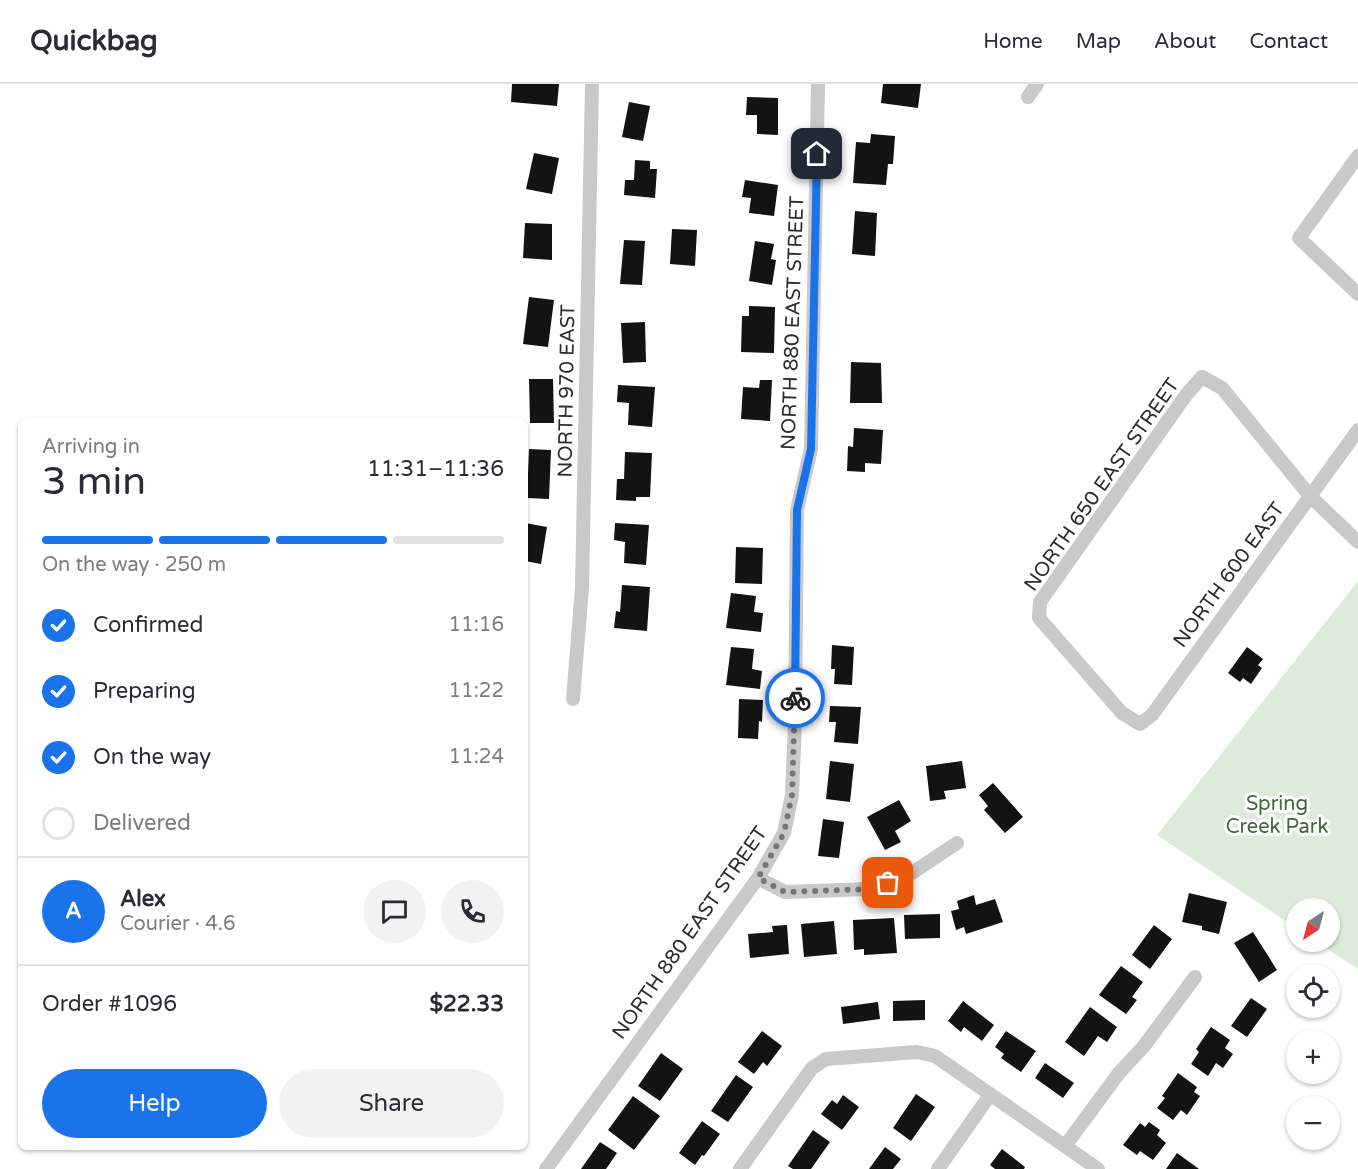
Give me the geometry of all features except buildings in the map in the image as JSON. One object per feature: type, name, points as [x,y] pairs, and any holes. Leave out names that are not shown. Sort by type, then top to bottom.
[{"type":"street","name":"NORTH 970 EAST","points":[[573,699],[582,588],[592,84]]},
{"type":"street","name":"NORTH 880 EAST STREET","points":[[546,1169],[758,878],[784,833],[792,795],[795,722],[797,510],[811,449],[818,84]]},
{"type":"street","points":[[1028,97],[1036,84]]},
{"type":"street","points":[[1358,156],[1299,238],[1358,294]]},
{"type":"street","name":"NORTH 650 EAST STREET","points":[[1122,713],[1039,618],[1040,602],[1186,395],[1202,377],[1222,388],[1310,496]]},
{"type":"street","name":"NORTH 600 EAST","points":[[1122,713],[1140,723],[1152,715],[1358,430]]},
{"type":"street","points":[[1310,496],[1358,542]]},
{"type":"street","points":[[758,878],[785,892],[870,889],[906,878],[957,843]]},
{"type":"street","points":[[1065,1146],[1119,1073],[1144,1046],[1195,976]]},
{"type":"street","points":[[740,1169],[812,1068],[826,1059],[917,1052],[935,1056],[1098,1169]]},
{"type":"street","points":[[938,1169],[990,1095]]},
{"type":"green space","name":"Spring Creek Park","points":[[1358,581],[1358,969],[1332,952],[1340,952],[1340,898],[1286,898],[1286,921],[1157,835]]},
{"type":"way so far","points":[[795,698],[792,795],[784,833],[758,878],[785,892],[870,889],[888,883]]},
{"type":"route","points":[[795,698],[797,510],[811,449],[817,154]]}]
